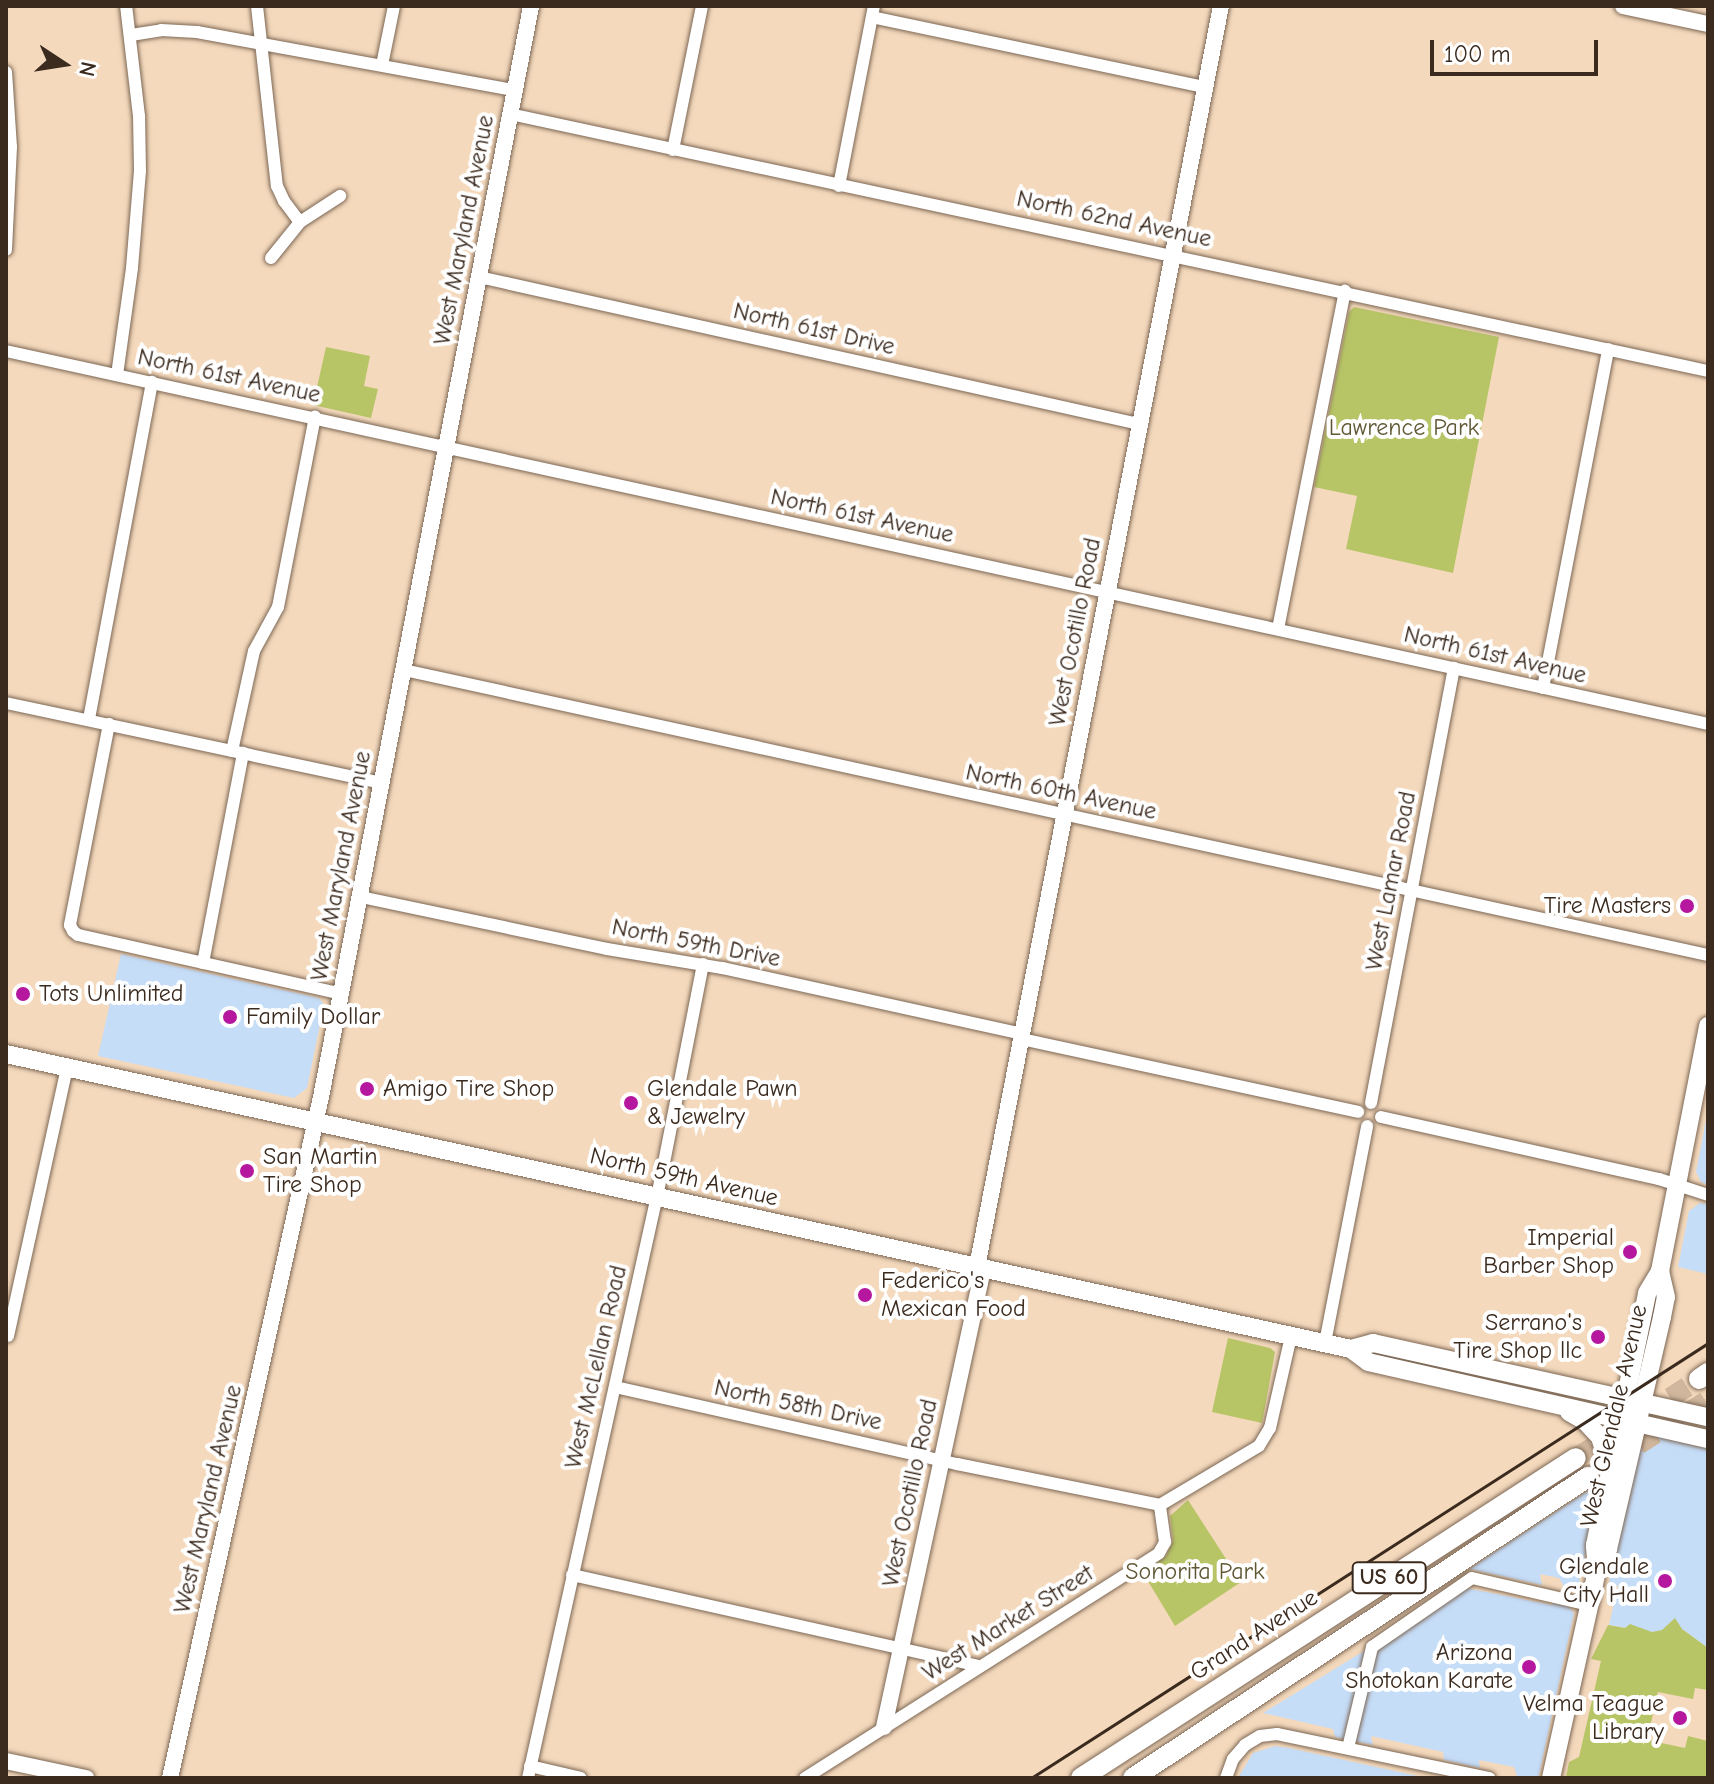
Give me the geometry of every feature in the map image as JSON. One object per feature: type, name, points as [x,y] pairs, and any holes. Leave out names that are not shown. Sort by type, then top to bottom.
[{"type":"highway","name":"Grand Avenue","points":[[1081,1778],[1576,1458]]},
{"type":"highway","name":"US 60","points":[[1133,1778],[1588,1477]]},
{"type":"main road","name":"West Glendale Avenue","points":[[1551,1778],[1597,1570],[1608,1549],[1634,1400],[1647,1293],[1660,1271],[1708,1026]]},
{"type":"main road","name":"North 59th Avenue","points":[[6,1054],[1325,1343],[1351,1349],[1368,1362],[1708,1439]]},
{"type":"main road","name":"North 59th Avenue","points":[[1351,1349],[1373,1343],[1708,1417]]},
{"type":"main road","points":[[1533,1399],[1578,1416],[1594,1430],[1606,1449],[1609,1475]]},
{"type":"main road","name":"West Glendale Avenue","points":[[1597,1570],[1595,1545],[1609,1475],[1629,1421]]},
{"type":"street","points":[[117,375],[132,268],[140,171],[139,116],[126,6]]},
{"type":"street","points":[[257,6],[277,186],[300,222]]},
{"type":"street","points":[[382,65],[394,6]]},
{"type":"street","name":"West Maryland Avenue","points":[[170,1778],[317,1121],[531,6]]},
{"type":"street","points":[[673,150],[702,6]]},
{"type":"street","name":"West Ocotillo Road","points":[[884,1727],[980,1267],[1221,6]]},
{"type":"street","points":[[1623,6],[1708,24]]},
{"type":"street","points":[[839,186],[873,11],[1205,87]]},
{"type":"street","points":[[131,35],[179,30],[514,90]]},
{"type":"street","points":[[6,72],[11,147],[6,250]]},
{"type":"street","name":"North 62nd Avenue","points":[[510,114],[1708,371]]},
{"type":"street","points":[[271,258],[300,222],[340,196]]},
{"type":"street","name":"North 61st Drive","points":[[479,277],[1139,424]]},
{"type":"street","points":[[1278,629],[1345,291]]},
{"type":"street","points":[[1543,688],[1608,349]]},
{"type":"street","name":"North 61st Avenue","points":[[6,351],[1708,724]]},
{"type":"street","points":[[89,719],[152,382]]},
{"type":"street","points":[[203,963],[254,651],[278,607],[315,417]]},
{"type":"street","name":"West Lamar Road","points":[[1371,1103],[1454,668]]},
{"type":"street","name":"North 60th Avenue","points":[[404,670],[1708,955]]},
{"type":"street","points":[[6,703],[383,783]]},
{"type":"street","points":[[109,724],[70,925],[73,931],[341,994]]},
{"type":"street","name":"North 59th Drive","points":[[361,897],[607,949],[703,964],[1358,1112]]},
{"type":"street","name":"West McLellan Road","points":[[529,1772],[615,1387],[703,964]]},
{"type":"street","points":[[8,1336],[67,1067]]},
{"type":"street","points":[[1371,1103],[1379,1108],[1381,1117],[1374,1125],[1367,1126],[1360,1123],[1358,1112],[1364,1104],[1371,1103]]},
{"type":"street","points":[[1381,1117],[1677,1185],[1708,1195]]},
{"type":"street","points":[[1325,1343],[1367,1126]]},
{"type":"street","points":[[1160,1505],[1259,1446],[1270,1428],[1291,1336]]},
{"type":"street","name":"North 58th Drive","points":[[615,1387],[1160,1505]]},
{"type":"street","name":"West Market Street","points":[[805,1778],[1159,1553],[1165,1542],[1160,1505]]},
{"type":"street","points":[[572,1575],[980,1666]]},
{"type":"street","points":[[1348,1748],[1372,1647],[1472,1578],[1589,1605]]},
{"type":"street","points":[[1226,1778],[1233,1759],[1252,1739],[1286,1735],[1490,1778]]},
{"type":"street","points":[[6,1761],[86,1778]]},
{"type":"street","points":[[529,1772],[581,1778]]},
{"type":"shaded area","points":[[121,954],[319,998],[324,1005],[307,1088],[294,1098],[98,1056]]},
{"type":"shaded area","points":[[1708,1110],[1708,1185],[1701,1182],[1696,1172]]},
{"type":"shaded area","points":[[1700,1203],[1708,1204],[1708,1274],[1678,1267],[1689,1211]]},
{"type":"shaded area","points":[[1652,1435],[1708,1446],[1708,1648],[1682,1629],[1652,1632],[1609,1625],[1618,1586],[1609,1582],[1638,1452],[1641,1444]]},
{"type":"shaded area","points":[[1601,1482],[1579,1583],[1574,1589],[1566,1590],[1559,1578],[1540,1574],[1542,1585],[1469,1569]]},
{"type":"shaded area","points":[[1466,1588],[1552,1605],[1554,1602],[1568,1606],[1574,1613],[1539,1775],[1534,1778],[1517,1776],[1514,1767],[1479,1760],[1480,1768],[1444,1760],[1443,1752],[1371,1736],[1373,1745],[1335,1737],[1333,1729],[1263,1713]]},
{"type":"shaded area","points":[[1275,1746],[1427,1778],[1238,1778],[1253,1753]]},
{"type":"green space","name":"Lawrence Park","points":[[1354,307],[1499,337],[1453,573],[1346,549],[1357,496],[1314,487],[1349,312]]},
{"type":"green space","points":[[326,347],[370,356],[364,386],[378,389],[371,418],[313,405]]},
{"type":"green space","points":[[1228,1338],[1270,1348],[1275,1352],[1262,1423],[1212,1412]]},
{"type":"green space","name":"Sonorita Park","points":[[1188,1500],[1241,1582],[1175,1626],[1143,1573],[1166,1556],[1173,1540],[1170,1516]]},
{"type":"green space","points":[[1675,1618],[1682,1629],[1708,1648],[1708,1690],[1695,1688],[1693,1699],[1658,1692],[1647,1740],[1685,1748],[1688,1736],[1708,1741],[1708,1778],[1566,1778],[1569,1762],[1579,1757],[1601,1661],[1591,1659],[1608,1625],[1625,1628],[1630,1624],[1652,1632],[1662,1630]]},
{"type":"tunnel","points":[[1645,1414],[1699,1379]]},
{"type":"tunnel","points":[[1588,1477],[1708,1400]]},
{"type":"tunnel","points":[[1576,1458],[1615,1433]]},
{"type":"railway","points":[[1031,1778],[1708,1343]]},
{"type":"place","name":"Tire Masters","points":[[1687,906]]},
{"type":"place","name":"Tots Unlimited","points":[[23,994]]},
{"type":"place","name":"Family Dollar","points":[[230,1017]]},
{"type":"place","name":"Amigo Tire Shop","points":[[367,1089]]},
{"type":"place","name":"Glendale Pawn & Jewelry","points":[[631,1103]]},
{"type":"place","name":"San Martin Tire Shop","points":[[247,1171]]},
{"type":"place","name":"Imperial Barber Shop","points":[[1630,1252]]},
{"type":"place","name":"Federico's Mexican Food","points":[[865,1295]]},
{"type":"place","name":"Serrano's Tire Shop llc","points":[[1598,1337]]},
{"type":"place","name":"Glendale City Hall","points":[[1665,1581]]},
{"type":"place","name":"Arizona Shotokan Karate","points":[[1529,1667]]},
{"type":"place","name":"Velma Teague Library","points":[[1680,1718]]}]
